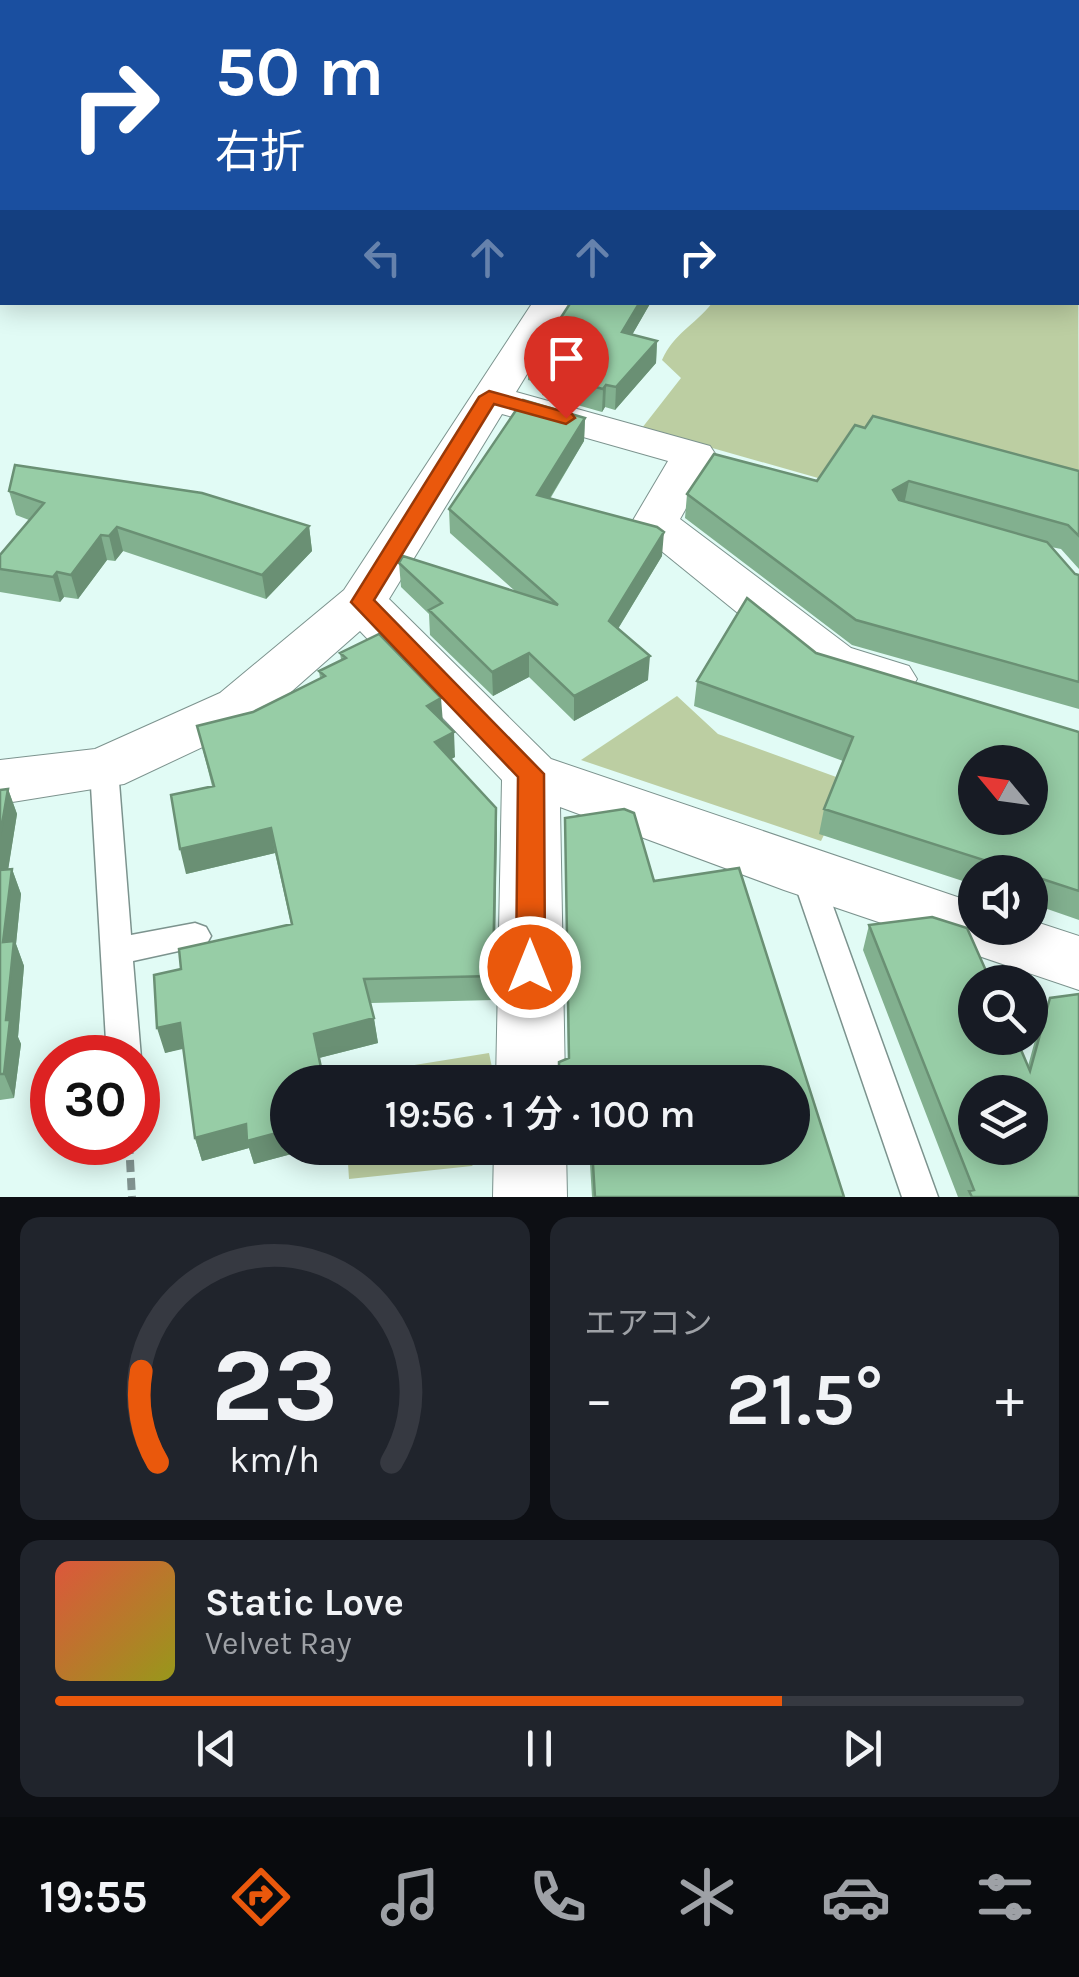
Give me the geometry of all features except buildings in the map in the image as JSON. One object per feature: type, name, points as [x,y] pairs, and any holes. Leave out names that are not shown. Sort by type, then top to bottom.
[{"type":"street","points":[[0,782],[104,769],[239,707],[362,602],[550,305]]},
{"type":"street","points":[[489,397],[694,456],[656,522],[832,661],[927,690]]},
{"type":"street","points":[[362,602],[531,774],[806,873],[1079,963]]},
{"type":"street","points":[[530,1065],[531,774]]},
{"type":"lane","points":[[104,769],[122,1035]]},
{"type":"lane","points":[[806,873],[920,1197]]},
{"type":"lane","points":[[116,951],[195,936]]},
{"type":"path","points":[[130,1165],[132,1197]]},
{"type":"green space","points":[[710,305],[1078,305],[1079,493],[872,432],[850,431],[818,478],[642,428],[681,378],[662,360],[678,336]]},
{"type":"green space","points":[[677,696],[718,734],[850,782],[821,841],[581,760]]},
{"type":"green space","points":[[489,1053],[491,1065],[414,1065]]},
{"type":"green space","points":[[348,1165],[473,1165],[472,1166],[349,1179]]},
{"type":"route","points":[[530,967],[531,774],[362,602],[489,397],[566,418]]}]
